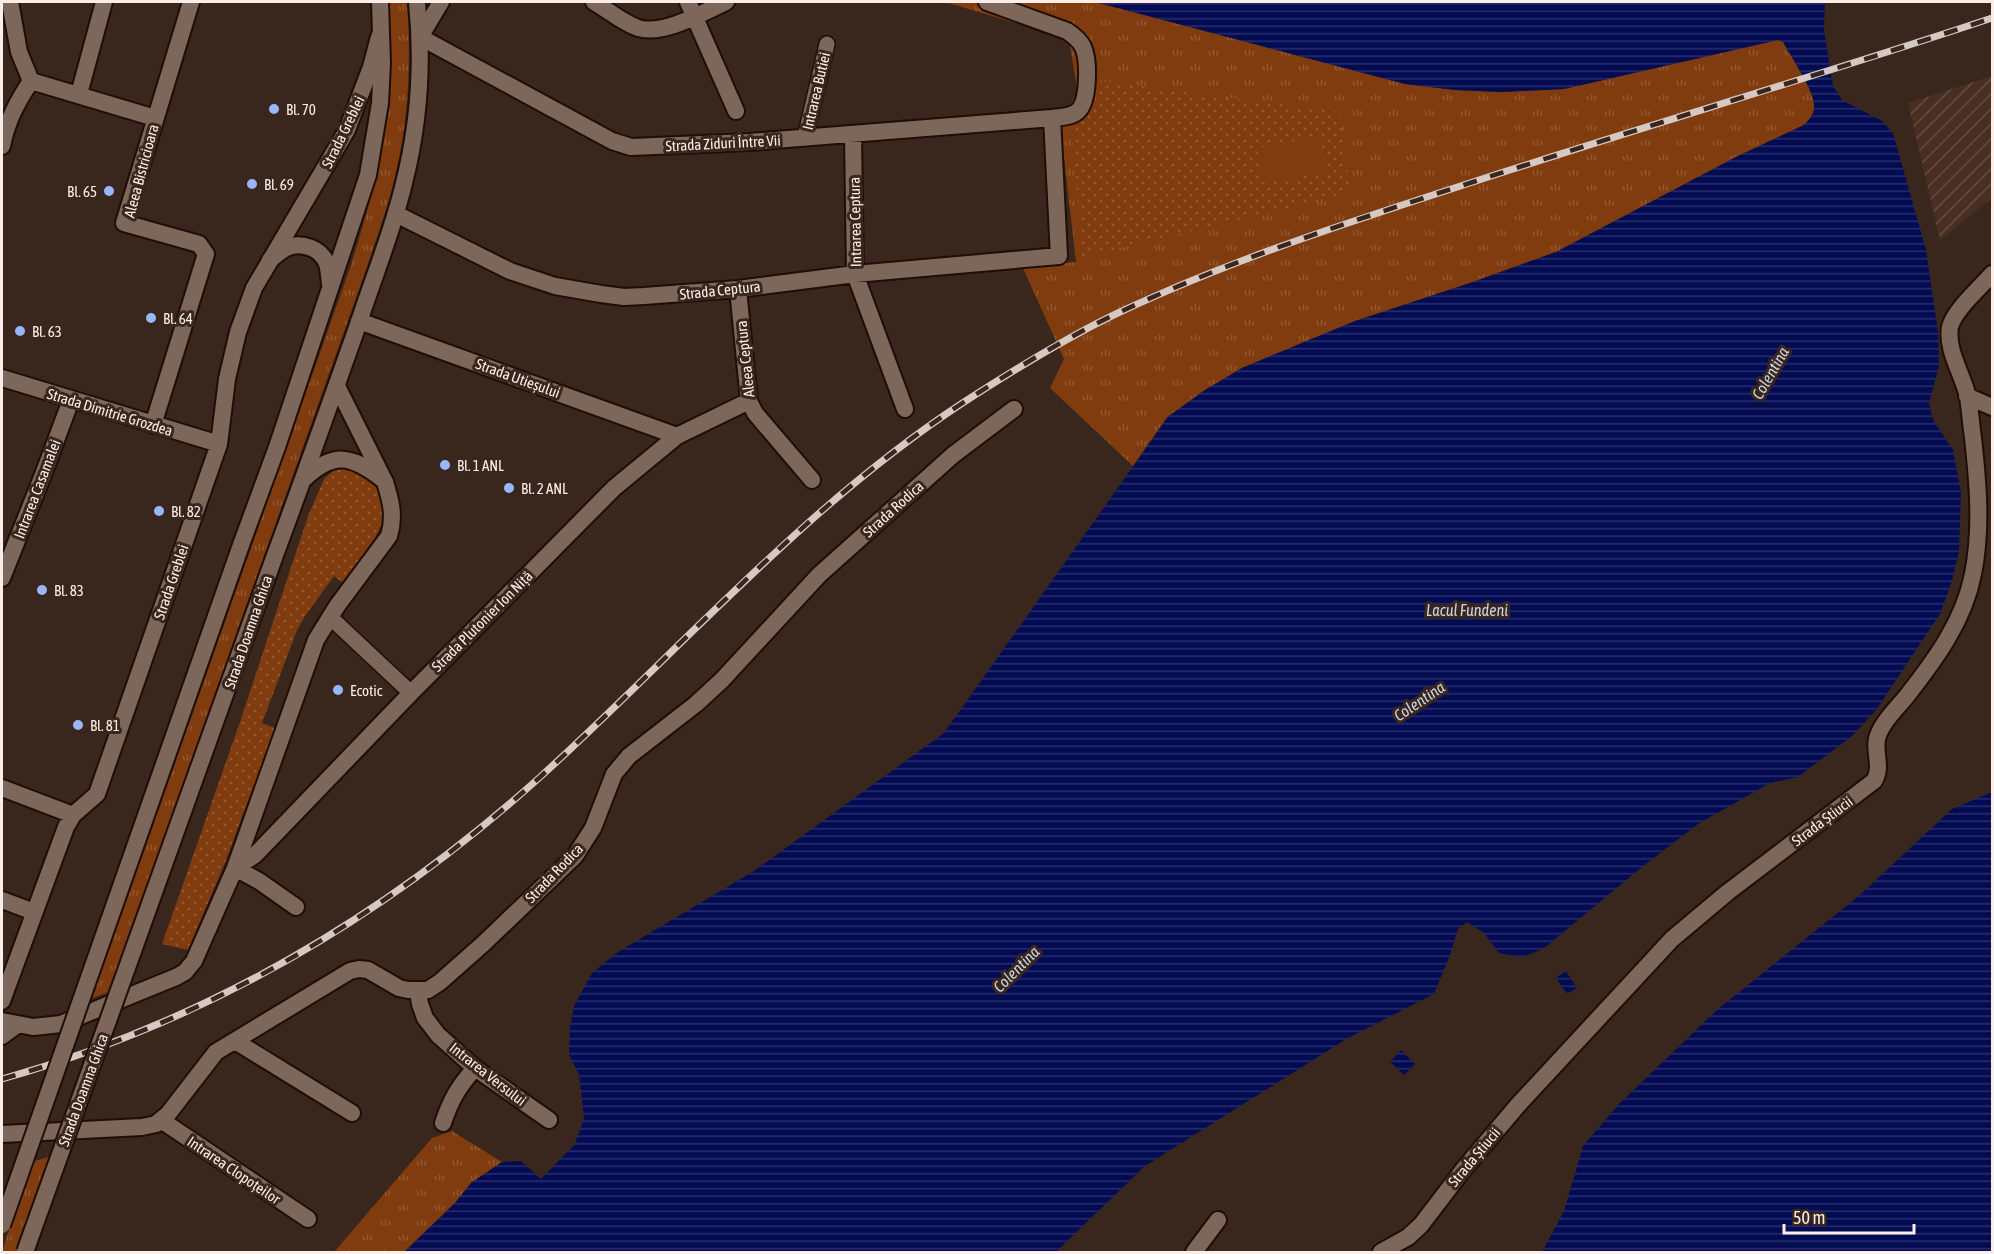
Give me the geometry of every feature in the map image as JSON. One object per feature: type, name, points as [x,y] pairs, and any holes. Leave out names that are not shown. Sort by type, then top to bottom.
[{"type":"street","points":[[10,2],[19,52],[31,81]]},
{"type":"street","points":[[79,94],[104,2]]},
{"type":"street","name":"Aleea Bistricioara","points":[[153,425],[206,254],[199,244],[124,223],[192,2]]},
{"type":"street","name":"Strada Doamna Ghica","points":[[26,1252],[337,386],[396,214],[410,157],[416,117],[420,38],[417,2]]},
{"type":"street","points":[[420,38],[441,2]]},
{"type":"street","points":[[594,2],[633,26],[646,30],[664,27],[691,9],[726,2]]},
{"type":"street","name":"Strada Ziduri Între Vii","points":[[420,38],[612,141],[631,147],[853,135],[1071,116],[1078,111],[1086,94],[1086,60],[1083,47],[1075,37],[987,2]]},
{"type":"street","name":"Strada Doamna Ghica","points":[[2,1226],[277,447],[368,175],[380,103],[378,9]]},
{"type":"street","name":"Strada Greblei","points":[[2,1001],[66,827],[73,815],[97,794],[219,444],[227,380],[238,332],[254,288],[347,130],[371,67],[378,9]]},
{"type":"street","points":[[691,9],[735,111]]},
{"type":"street","name":"Intrarea Butiei","points":[[805,138],[827,44]]},
{"type":"street","points":[[31,81],[155,118]]},
{"type":"street","points":[[2,146],[14,107],[31,81]]},
{"type":"street","name":"Strada Ceptura","points":[[396,214],[510,271],[555,286],[624,297],[738,289],[855,274],[1059,256],[1052,118]]},
{"type":"street","name":"Intrarea Ceptura","points":[[853,135],[855,274],[905,409]]},
{"type":"street","points":[[270,260],[287,248],[296,245],[316,250],[323,257],[327,266],[331,285]]},
{"type":"street","name":"Strada Știucii","points":[[1381,1252],[1408,1237],[1421,1225],[1462,1170],[1511,1113],[1672,939],[1721,898],[1874,781],[1878,775],[1877,735],[1926,670],[1955,625],[1967,598],[1974,573],[1978,537],[1978,495],[1967,396],[1954,354],[1950,329],[1961,308],[1992,274]]},
{"type":"street","name":"Aleea Ceptura","points":[[738,289],[749,401],[755,413],[812,480]]},
{"type":"street","name":"Strada Utieșului","points":[[359,321],[676,435]]},
{"type":"street","name":"Strada Dimitrie Grozdea","points":[[2,378],[219,444]]},
{"type":"street","points":[[2,1036],[9,1023],[33,1027],[61,1024],[176,977],[185,972],[194,961],[235,868],[316,640],[389,536],[393,526],[393,512],[385,482],[337,386]]},
{"type":"street","points":[[1967,396],[1992,407]]},
{"type":"street","name":"Intrarea Casamalei","points":[[2,578],[71,400]]},
{"type":"street","name":"Strada Plutonier Ion Niță","points":[[235,868],[255,855],[614,488],[676,435],[749,401]]},
{"type":"street","name":"Strada Rodica","points":[[418,991],[428,990],[440,982],[575,856],[593,828],[614,774],[629,756],[696,704],[722,680],[819,575],[953,454],[1014,408]]},
{"type":"street","points":[[302,481],[321,465],[340,459],[360,464],[385,482]]},
{"type":"street","points":[[330,617],[411,693]]},
{"type":"street","points":[[2,788],[73,815]]},
{"type":"street","points":[[235,868],[259,881],[296,907]]},
{"type":"street","points":[[2,900],[34,912]]},
{"type":"street","points":[[2,1134],[142,1127],[156,1124],[177,1103],[211,1058],[350,971],[368,970],[399,988],[418,991]]},
{"type":"street","name":"Intrarea Versului","points":[[418,991],[420,1004],[429,1024],[438,1035],[476,1068],[549,1120]]},
{"type":"street","points":[[235,1041],[352,1113]]},
{"type":"street","points":[[443,1123],[451,1101],[476,1068]]},
{"type":"street","name":"Intrarea Clopoțeilor","points":[[161,1120],[308,1220]]},
{"type":"street","points":[[1194,1252],[1218,1220]]},
{"type":"shaded area","points":[[1992,76],[1992,198],[1940,240],[1908,103]]},
{"type":"green space","points":[[388,2],[407,2],[409,66],[404,130],[385,212],[109,992],[92,998],[350,268],[379,166],[389,103],[391,65]]},
{"type":"green space","points":[[945,2],[1095,2],[1405,84],[1455,90],[1502,92],[1564,89],[1778,40],[1783,42],[1806,81],[1813,98],[1814,110],[1804,125],[1736,157],[1556,252],[1355,321],[1242,368],[1205,390],[1167,417],[1133,466],[1050,388],[1064,359],[1022,266],[1076,262],[1061,131],[1077,89],[1069,39]]},
{"type":"green space","points":[[1099,81],[1340,112],[1350,193],[1082,257],[1072,133],[1093,109]]},
{"type":"green space","points":[[1320,137],[1326,172],[1263,183],[1257,148]]},
{"type":"green space","points":[[344,467],[362,472],[376,484],[382,497],[384,511],[381,524],[360,560],[342,582],[334,576],[297,630],[262,723],[275,728],[226,860],[188,950],[162,944],[240,722],[308,516],[324,479],[333,471]]},
{"type":"green space","points":[[452,1131],[502,1162],[471,1183],[455,1203],[404,1252],[334,1252],[432,1138]]},
{"type":"green space","points":[[53,1156],[18,1252],[2,1252],[31,1162]]},
{"type":"water","name":"Lacul Fundeni","points":[[1095,2],[1825,2],[1824,30],[1833,86],[1842,100],[1882,121],[1893,133],[1926,250],[1938,332],[1939,366],[1929,403],[1933,420],[1953,450],[1961,492],[1959,551],[1952,581],[1940,614],[1876,710],[1852,736],[1798,777],[1770,783],[1698,824],[1543,949],[1522,957],[1499,953],[1484,933],[1467,922],[1458,929],[1434,994],[1348,1038],[1145,1166],[1056,1252],[404,1252],[455,1203],[471,1183],[502,1162],[521,1161],[541,1179],[575,1144],[584,1118],[579,1074],[569,1055],[570,1027],[574,1006],[592,973],[618,952],[754,871],[944,733],[1168,417],[1205,390],[1242,368],[1355,321],[1556,252],[1736,157],[1804,125],[1814,110],[1813,98],[1806,81],[1783,42],[1778,40],[1564,89],[1501,92],[1455,90],[1405,84]]},
{"type":"water","points":[[1992,792],[1992,1252],[1542,1252],[1564,1211],[1583,1146],[1619,1104],[1718,1009],[1860,895],[1952,809]]},
{"type":"water","points":[[1566,971],[1577,988],[1567,994],[1556,978]]},
{"type":"water","points":[[1401,1050],[1415,1064],[1404,1075],[1390,1062]]},
{"type":"railway","points":[[2,1079],[77,1055],[149,1028],[220,996],[288,960],[354,920],[479,829],[539,778],[743,583],[848,489],[903,445],[961,404],[1019,367],[1079,333],[1163,292],[1341,225],[1992,18]]},
{"type":"place","name":"Bl. 70","points":[[274,109]]},
{"type":"place","name":"Bl. 69","points":[[252,184]]},
{"type":"place","name":"Bl. 65","points":[[109,191]]},
{"type":"place","name":"Bl. 64","points":[[151,318]]},
{"type":"place","name":"Bl. 63","points":[[20,331]]},
{"type":"place","name":"Bl. 1 ANL","points":[[445,465]]},
{"type":"place","name":"Bl. 2 ANL","points":[[509,488]]},
{"type":"place","name":"Bl. 82","points":[[159,511]]},
{"type":"place","name":"Bl. 83","points":[[42,590]]},
{"type":"place","name":"Ecotic","points":[[338,690]]},
{"type":"place","name":"Bl. 81","points":[[78,725]]},
{"type":"water label","name":"Colentina","points":[[1770,373]]},
{"type":"water label","name":"Colentina","points":[[1419,701]]},
{"type":"water label","name":"Colentina","points":[[1016,969]]}]
